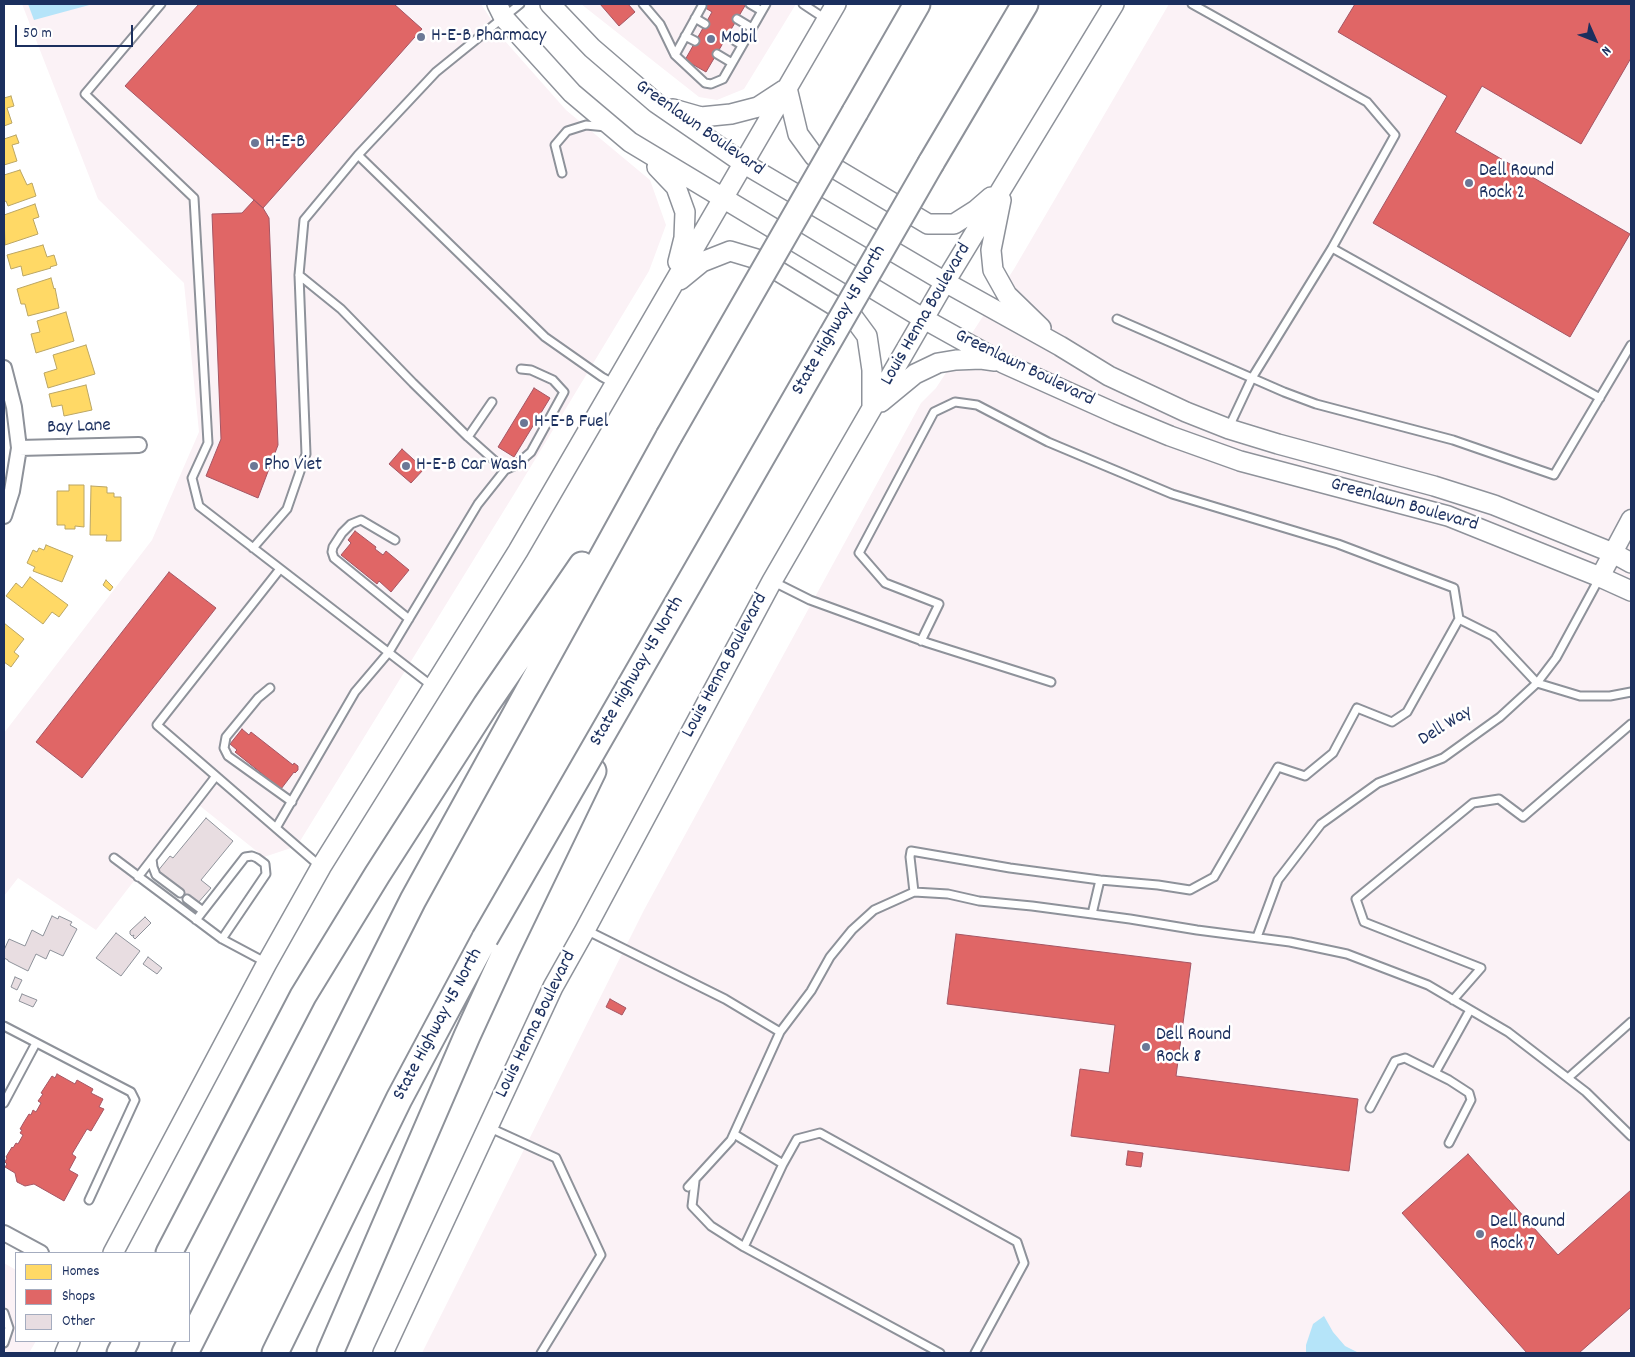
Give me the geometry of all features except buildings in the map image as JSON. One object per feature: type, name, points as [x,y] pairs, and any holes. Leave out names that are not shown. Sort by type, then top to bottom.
[{"type":"highway","points":[[185,1353],[413,900],[669,436],[917,4]]},
{"type":"highway","name":"State Highway 45 North","points":[[275,1353],[399,1099],[496,944],[656,640],[931,163],[1025,4]]},
{"type":"highway","points":[[170,1252],[303,996],[377,875],[486,706],[669,436]]},
{"type":"highway","points":[[330,1353],[467,1036],[496,944]]},
{"type":"main road","name":"Greenlawn Boulevard","points":[[550,4],[592,48],[656,103],[743,163],[1109,376],[1186,412],[1229,429],[1494,504],[1612,553],[1631,563]]},
{"type":"main road","name":"Louis Henna Boulevard","points":[[383,1353],[552,987],[585,930],[772,581],[945,282],[1114,4]]},
{"type":"main road","name":"Greenlawn Boulevard","points":[[500,11],[572,93],[630,142],[924,319],[1003,363],[1170,436],[1240,461],[1448,516],[1631,591]]},
{"type":"main road","points":[[114,1252],[267,963],[321,867],[518,551],[832,12]]},
{"type":"main road","points":[[656,103],[701,117],[731,114],[758,107],[787,88]]},
{"type":"main road","points":[[787,88],[798,134],[814,156],[928,224],[954,224],[976,210],[1004,186]]},
{"type":"main road","points":[[630,142],[676,187],[685,212],[684,238],[671,287]]},
{"type":"main road","points":[[1004,186],[991,250],[993,270],[1007,296],[1060,346]]},
{"type":"main road","points":[[671,287],[702,262],[730,251],[760,260],[853,317],[858,323],[867,336],[872,370],[872,409]]},
{"type":"main road","points":[[872,409],[915,374],[938,363],[981,359],[1003,363]]},
{"type":"main road","points":[[1170,436],[1199,442],[1212,440],[1221,436],[1229,429]]},
{"type":"street","points":[[4,368],[14,407],[20,448],[12,491],[4,516]]},
{"type":"street","name":"Bay Lane","points":[[20,448],[139,445]]},
{"type":"street","name":"Dell Way","points":[[1600,577],[1631,519]]},
{"type":"street","points":[[4,1233],[40,1252]]},
{"type":"lane","points":[[161,4],[85,94],[194,198],[208,443],[192,478],[199,506],[432,687]]},
{"type":"lane","points":[[253,548],[287,509],[306,454],[299,275],[304,220],[358,155],[436,72],[500,11],[520,4]]},
{"type":"lane","points":[[643,4],[660,24],[675,55],[705,82],[711,84],[723,78],[766,4]]},
{"type":"lane","points":[[750,4],[762,11]]},
{"type":"lane","points":[[803,4],[832,12]]},
{"type":"lane","points":[[1192,4],[1368,102],[1395,134],[1332,248],[1252,378],[1229,429]]},
{"type":"lane","points":[[675,55],[702,6]]},
{"type":"lane","points":[[695,18],[706,24]]},
{"type":"lane","points":[[737,18],[752,28]]},
{"type":"lane","points":[[685,36],[695,41]]},
{"type":"lane","points":[[727,36],[742,45]]},
{"type":"lane","points":[[717,54],[732,63]]},
{"type":"lane","points":[[562,173],[556,144],[567,131],[586,125],[612,127]]},
{"type":"lane","points":[[358,155],[545,337],[602,377],[616,384]]},
{"type":"lane","points":[[1332,248],[1600,398]]},
{"type":"lane","points":[[299,275],[341,309],[468,437],[505,470]]},
{"type":"lane","points":[[1117,319],[1316,404],[1453,440],[1554,475],[1631,345]]},
{"type":"lane","points":[[276,828],[355,692],[389,652],[478,504],[505,470],[516,465],[531,452],[564,392],[554,380],[531,370],[520,369]]},
{"type":"lane","points":[[468,437],[492,402]]},
{"type":"lane","points":[[914,892],[911,851],[1100,880],[1190,890],[1214,877],[1278,767],[1305,776],[1333,753],[1357,708],[1392,722],[1407,712],[1459,620],[1454,588],[1338,544],[1172,494],[1041,439],[977,405],[955,402],[934,412],[859,553],[885,583],[938,604],[921,641]]},
{"type":"lane","points":[[395,540],[361,520],[351,524],[342,533],[332,552],[334,558],[409,619]]},
{"type":"lane","points":[[280,568],[157,725],[321,867]]},
{"type":"lane","name":"Dell Way","points":[[1257,937],[1278,880],[1321,824],[1378,783],[1443,758],[1500,717],[1537,683],[1556,658],[1600,577]]},
{"type":"lane","points":[[772,581],[810,600],[921,641],[1051,682]]},
{"type":"lane","points":[[1459,620],[1493,636],[1537,683],[1580,696],[1610,696],[1631,692]]},
{"type":"lane","points":[[270,688],[258,698],[226,737],[224,748],[228,756],[292,802]]},
{"type":"lane","points":[[1453,1000],[1481,968],[1364,922],[1356,899],[1473,803],[1499,799],[1523,817],[1631,724]]},
{"type":"lane","points":[[138,877],[216,776]]},
{"type":"lane","points":[[196,920],[245,857],[252,856],[265,864],[266,874],[222,939]]},
{"type":"lane","points":[[114,858],[222,939],[267,963]]},
{"type":"lane","points":[[152,858],[156,875],[180,893]]},
{"type":"lane","points":[[1092,914],[1100,880]]},
{"type":"lane","points":[[688,1187],[731,1140],[780,1032],[811,991],[830,957],[852,930],[874,910],[914,892],[948,894],[979,901],[1092,914],[1257,937],[1348,954],[1428,986],[1508,1032],[1586,1092],[1631,1136]]},
{"type":"lane","points":[[188,899],[203,911]]},
{"type":"lane","points":[[585,930],[725,999],[780,1032]]},
{"type":"lane","points":[[1435,1073],[1470,1010]]},
{"type":"lane","points":[[1568,1078],[1631,1022]]},
{"type":"lane","points":[[4,1026],[131,1092],[135,1100],[89,1200]]},
{"type":"lane","points":[[4,1103],[36,1043]]},
{"type":"lane","points":[[1370,1108],[1395,1061],[1405,1058],[1469,1092],[1471,1100],[1449,1143]]},
{"type":"lane","points":[[1625,1129],[1631,1122]]},
{"type":"lane","points":[[488,1126],[556,1158],[600,1255],[541,1353]]},
{"type":"lane","points":[[744,1247],[797,1139],[820,1133],[1017,1242],[1024,1263],[975,1353]]},
{"type":"lane","points":[[734,1134],[784,1164]]},
{"type":"lane","points":[[695,1180],[692,1206],[710,1226],[744,1247],[940,1353]]},
{"type":"lane","points":[[4,1313],[9,1328],[4,1342]]},
{"type":"shaded area","points":[[22,4],[481,4],[505,41],[566,110],[650,180],[666,225],[649,271],[297,846],[264,857],[195,802],[96,930],[18,878],[4,896],[4,733],[152,540],[199,432],[184,283],[98,199]]},
{"type":"shaded area","points":[[581,4],[796,4],[744,89],[717,100],[699,97]]},
{"type":"shaded area","points":[[1169,4],[1631,4],[1631,1353],[422,1353],[644,910],[921,403],[936,388],[1014,269]]},
{"type":"shaded area","points":[[4,1263],[15,1269],[15,1342],[35,1342],[29,1353],[4,1353]]},
{"type":"water","points":[[28,4],[93,4],[34,20]]},
{"type":"water","points":[[1324,1316],[1333,1332],[1345,1346],[1359,1353],[1306,1353],[1306,1345],[1313,1324]]},
{"type":"place","name":"H-E-B Pharmacy","points":[[421,37]]},
{"type":"place","name":"Mobil","points":[[711,39]]},
{"type":"place","name":"H-E-B","points":[[255,143]]},
{"type":"place","name":"Dell Round Rock 2","points":[[1469,183]]},
{"type":"place","name":"H-E-B Fuel","points":[[524,423]]},
{"type":"place","name":"Pho Viet","points":[[254,466]]},
{"type":"place","name":"H-E-B Car Wash","points":[[406,466]]},
{"type":"place","name":"Dell Round Rock 8","points":[[1146,1047]]},
{"type":"place","name":"Dell Round Rock 7","points":[[1480,1234]]}]
